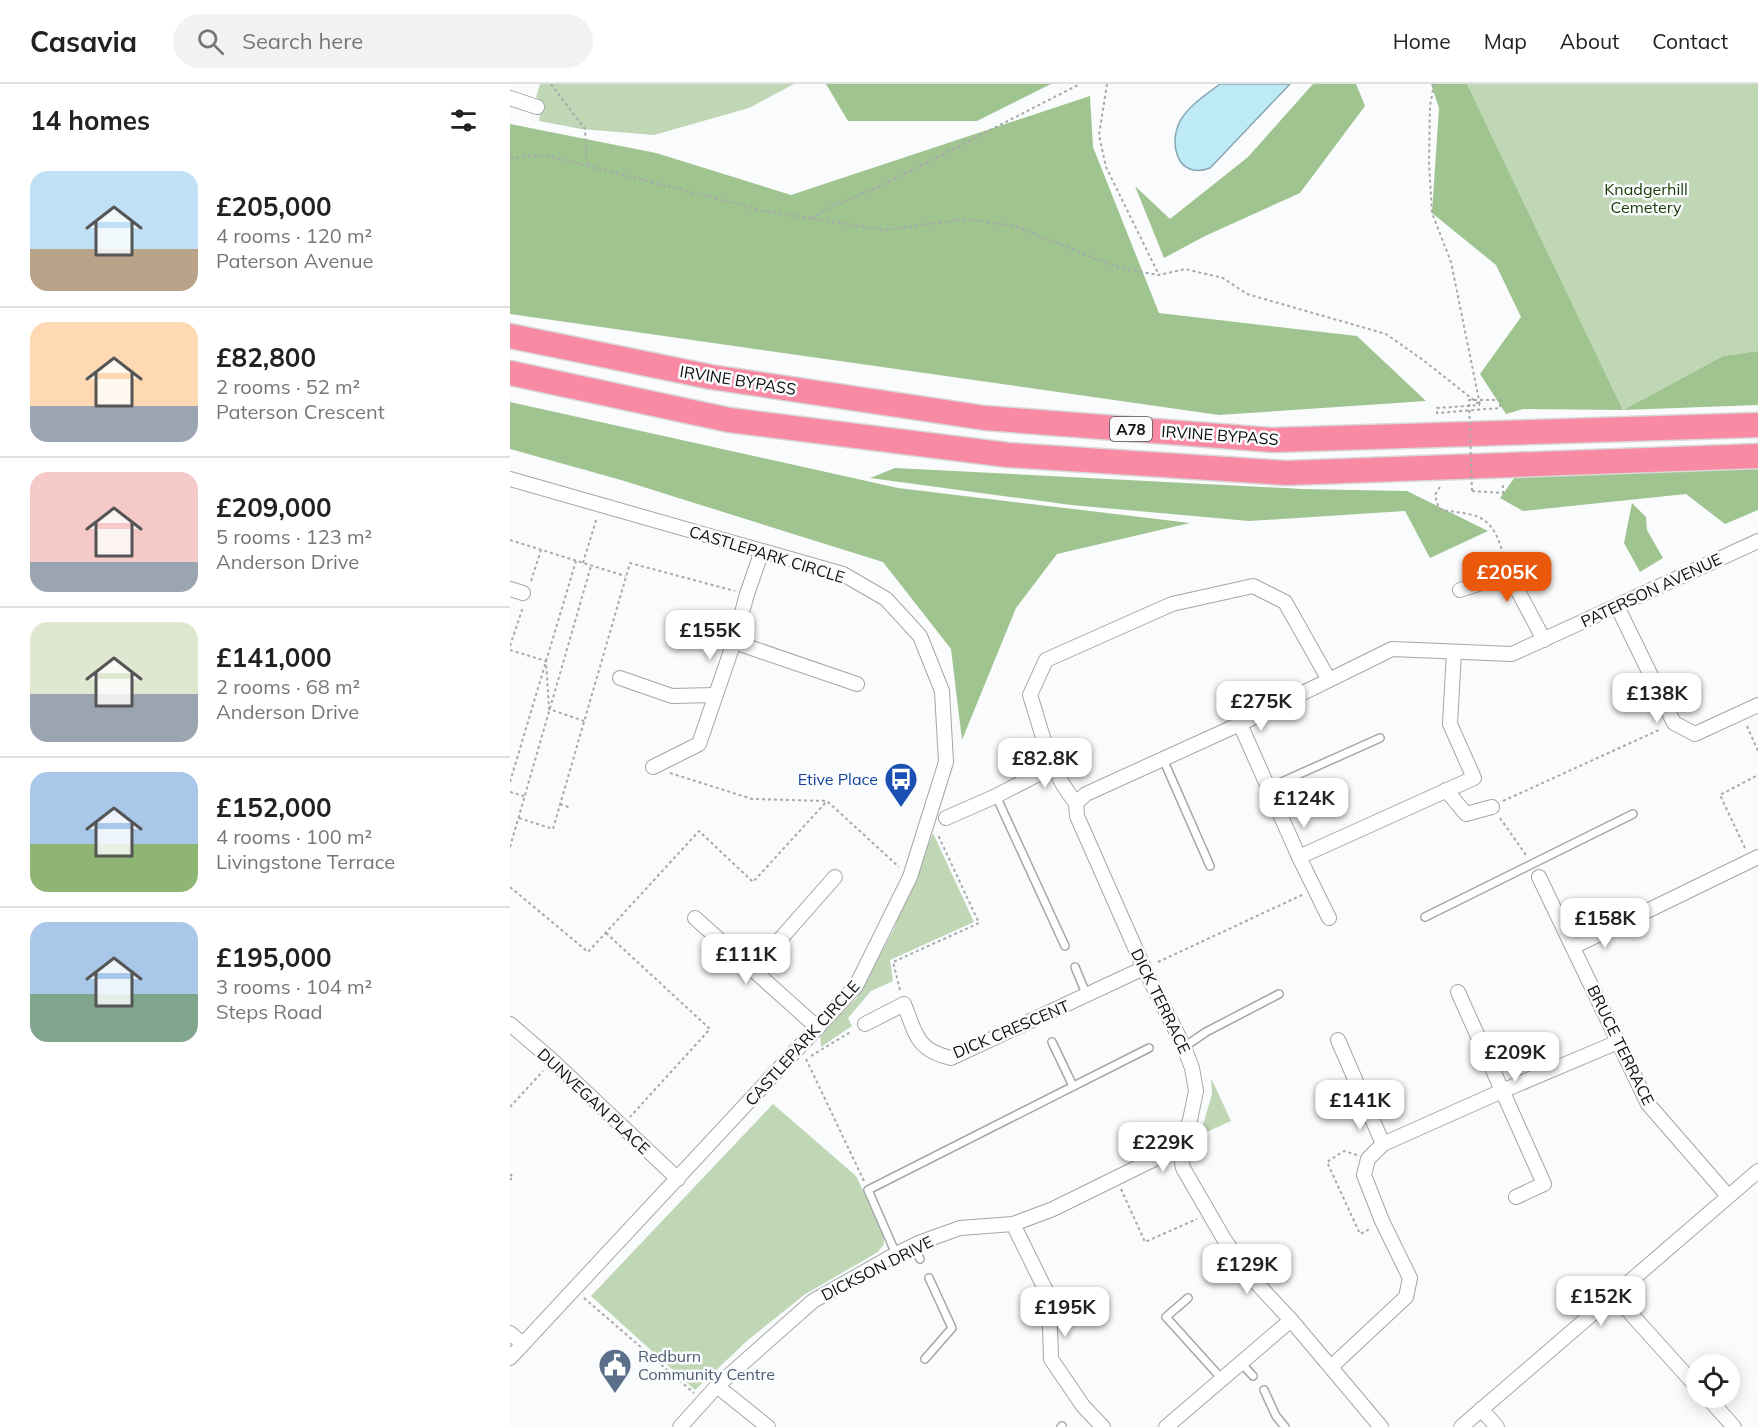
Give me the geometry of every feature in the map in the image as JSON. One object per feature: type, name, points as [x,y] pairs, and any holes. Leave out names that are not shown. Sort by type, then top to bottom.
[{"type":"highway","name":"IRVINE BYPASS","points":[[510,336],[711,377],[984,418],[1273,440],[1758,425]]},
{"type":"highway","name":"IRVINE BYPASS","points":[[510,373],[729,420],[1008,455],[1287,473],[1758,456]]},
{"type":"street","points":[[510,98],[537,106]]},
{"type":"street","name":"CASTLEPARK CIRCLE","points":[[510,479],[843,574],[886,599],[920,636],[942,691],[946,762],[910,877],[856,986],[510,1358]]},
{"type":"street","name":"PATERSON AVENUE","points":[[1076,803],[1086,794],[1240,724],[1392,649],[1512,654],[1758,541]]},
{"type":"street","points":[[653,767],[699,744],[762,551]]},
{"type":"street","points":[[1460,590],[1509,574],[1544,640]]},
{"type":"street","points":[[1076,803],[1063,787],[1052,767],[1030,695],[1046,660],[1172,604],[1253,586],[1286,602],[1329,680]]},
{"type":"street","points":[[1617,606],[1674,723],[1695,734],[1758,705]]},
{"type":"street","points":[[734,642],[857,684]]},
{"type":"street","points":[[1299,857],[1474,778],[1450,724],[1454,652]]},
{"type":"street","points":[[620,678],[672,696],[715,695]]},
{"type":"street","points":[[1240,724],[1299,857],[1329,918]]},
{"type":"street","points":[[946,818],[996,796],[1052,767]]},
{"type":"street","points":[[1446,790],[1466,814],[1491,807]]},
{"type":"street","name":"DICK TERRACE","points":[[1076,803],[1077,816],[1144,968],[1184,1047],[1192,1068],[1196,1091],[1190,1120],[1179,1147]]},
{"type":"street","points":[[1573,947],[1754,859]]},
{"type":"street","name":"BRUCE TERRACE","points":[[1536,871],[1648,1104],[1728,1197]]},
{"type":"street","points":[[753,970],[835,877]]},
{"type":"street","points":[[695,918],[818,1028]]},
{"type":"street","name":"DICK CRESCENT","points":[[904,1004],[918,1041],[934,1054],[951,1058],[1042,1021],[1144,968]]},
{"type":"street","points":[[1458,992],[1544,1184],[1516,1197]]},
{"type":"street","points":[[865,1024],[904,1004]]},
{"type":"street","name":"DUNVEGAN PLACE","points":[[510,1024],[553,1061],[678,1179]]},
{"type":"street","points":[[1338,1040],[1383,1144]]},
{"type":"street","points":[[1331,1367],[1406,1297],[1410,1278],[1382,1221],[1364,1175],[1368,1159],[1383,1144],[1618,1042]]},
{"type":"street","points":[[1179,1147],[1184,1168],[1224,1239],[1250,1276],[1291,1320],[1381,1427]]},
{"type":"street","name":"DICKSON DRIVE","points":[[680,1427],[717,1386],[813,1301],[896,1254],[913,1245],[960,1228],[1013,1224],[1053,1209],[1179,1147]]},
{"type":"street","points":[[1461,1427],[1758,1170]]},
{"type":"street","points":[[1013,1224],[1049,1297],[1051,1359],[1080,1409],[1103,1427]]},
{"type":"street","points":[[1614,1295],[1686,1375]]},
{"type":"street","points":[[1166,1427],[1291,1320]]},
{"type":"street","points":[[510,1333],[523,1344]]},
{"type":"street","points":[[717,1386],[768,1427]]},
{"type":"street","points":[[1717,1408],[1734,1427]]},
{"type":"street","points":[[1481,1409],[1497,1427]]},
{"type":"lane","points":[[1268,788],[1380,738]]},
{"type":"lane","points":[[1163,759],[1210,866]]},
{"type":"lane","points":[[996,796],[1065,946]]},
{"type":"lane","points":[[1425,917],[1536,871],[1633,814]]},
{"type":"lane","points":[[1075,967],[1087,996]]},
{"type":"lane","points":[[1184,1047],[1206,1032],[1279,994]]},
{"type":"lane","points":[[1052,1042],[1073,1086]]},
{"type":"lane","points":[[896,1254],[868,1190],[1149,1048]]},
{"type":"lane","points":[[913,1245],[920,1259]]},
{"type":"lane","points":[[926,1359],[952,1328],[929,1278]]},
{"type":"lane","points":[[1188,1298],[1166,1317],[1222,1379]]},
{"type":"lane","points":[[1241,1363],[1252,1376]]},
{"type":"lane","points":[[1264,1390],[1276,1416],[1285,1427]]},
{"type":"path","points":[[551,84],[585,129],[587,165]]},
{"type":"path","points":[[812,218],[831,207],[897,178],[1080,84]]},
{"type":"path","points":[[1107,84],[1100,135],[1106,167],[1159,275]]},
{"type":"path","points":[[1434,84],[1430,106],[1429,194],[1432,213],[1451,262],[1480,405]]},
{"type":"path","points":[[510,158],[545,155],[764,211],[885,230],[966,219],[1014,226],[1119,268],[1159,275],[1185,270],[1223,278],[1247,294],[1386,334],[1424,360],[1480,405]]},
{"type":"path","points":[[1480,405],[1470,406],[1459,407],[1437,408],[1437,413],[1469,411],[1479,410],[1500,408],[1500,400],[1469,400],[1470,411],[1472,491],[1503,493],[1503,486],[1492,486]]},
{"type":"path","points":[[1440,486],[1435,495],[1439,509],[1473,514],[1488,521],[1498,537],[1509,574]]},
{"type":"path","points":[[583,563],[600,506]]},
{"type":"path","points":[[510,540],[625,576]]},
{"type":"path","points":[[510,782],[576,561]]},
{"type":"path","points":[[510,847],[591,566]]},
{"type":"path","points":[[510,650],[546,661]]},
{"type":"path","points":[[546,661],[549,709]]},
{"type":"path","points":[[549,709],[584,721]]},
{"type":"path","points":[[1740,713],[1758,751]]},
{"type":"path","points":[[1536,871],[1491,807],[1674,723]]},
{"type":"path","points":[[653,767],[752,800],[827,801],[910,877]]},
{"type":"path","points":[[1754,859],[1720,795],[1758,775]]},
{"type":"path","points":[[510,792],[524,796]]},
{"type":"path","points":[[510,887],[588,952],[699,831],[753,882],[827,801]]},
{"type":"path","points":[[560,804],[571,808]]},
{"type":"path","points":[[904,1004],[893,962],[979,923],[934,827]]},
{"type":"path","points":[[1144,968],[1314,889]]},
{"type":"path","points":[[606,933],[710,1029],[621,1126]]},
{"type":"path","points":[[865,1024],[806,1058],[868,1190]]},
{"type":"path","points":[[510,1107],[553,1061]]},
{"type":"path","points":[[1368,1159],[1344,1151],[1327,1162],[1360,1234],[1382,1221]]},
{"type":"path","points":[[510,1174],[513,1177],[510,1179]]},
{"type":"path","points":[[1116,1179],[1145,1242],[1210,1214]]},
{"type":"path","points":[[1161,1228],[1164,1233]]},
{"type":"path","points":[[574,1290],[703,1400]]},
{"type":"green space","points":[[540,84],[794,84],[749,108],[654,135],[581,129],[539,121],[542,105],[536,97]]},
{"type":"green space","points":[[826,84],[1051,84],[977,121],[848,121]]},
{"type":"green space","points":[[1313,84],[1356,84],[1365,106],[1300,193],[1205,236],[1164,258],[1135,186],[1170,219],[1248,157]]},
{"type":"green space","points":[[1431,84],[1467,84],[1623,410],[1523,409],[1506,414],[1480,374],[1521,317],[1496,265],[1432,213],[1439,108]]},
{"type":"green space","name":"Knadgerhill Cemetery","points":[[1467,84],[1758,84],[1758,351],[1723,356],[1623,410]]},
{"type":"green space","points":[[1090,96],[1093,147],[1159,313],[1357,336],[1426,401],[1219,415],[510,314],[510,124],[656,153],[791,195]]},
{"type":"green space","points":[[1758,351],[1758,405],[1623,410],[1723,356]]},
{"type":"green space","points":[[510,402],[898,488],[1190,523],[1057,554],[1016,608],[962,740],[951,649],[883,562],[621,480],[510,449]]},
{"type":"green space","points":[[895,468],[1302,489],[1407,491],[1488,531],[1430,558],[1405,511],[1249,521],[1071,505],[870,478]]},
{"type":"green space","points":[[1758,468],[1758,510],[1725,524],[1686,494],[1523,511],[1500,498],[1515,477]]},
{"type":"green space","points":[[1632,503],[1646,517],[1647,530],[1663,558],[1640,572],[1624,543]]},
{"type":"green space","points":[[933,833],[974,922],[890,960],[893,981],[871,991],[848,1018],[852,1026],[821,1047],[820,1033],[857,998],[893,931]]},
{"type":"green space","points":[[1211,1080],[1231,1121],[1200,1135],[1212,1094]]},
{"type":"green space","points":[[773,1104],[856,1176],[883,1232],[884,1244],[878,1252],[804,1295],[748,1340],[695,1390],[591,1296]]},
{"type":"water","points":[[1220,84],[1290,84],[1210,168],[1189,169],[1182,164],[1175,147],[1178,127],[1190,108]]},
{"type":"place","name":"Etive Place","points":[[901,808]]},
{"type":"place","name":"Redburn Community Centre","points":[[615,1394]]}]
